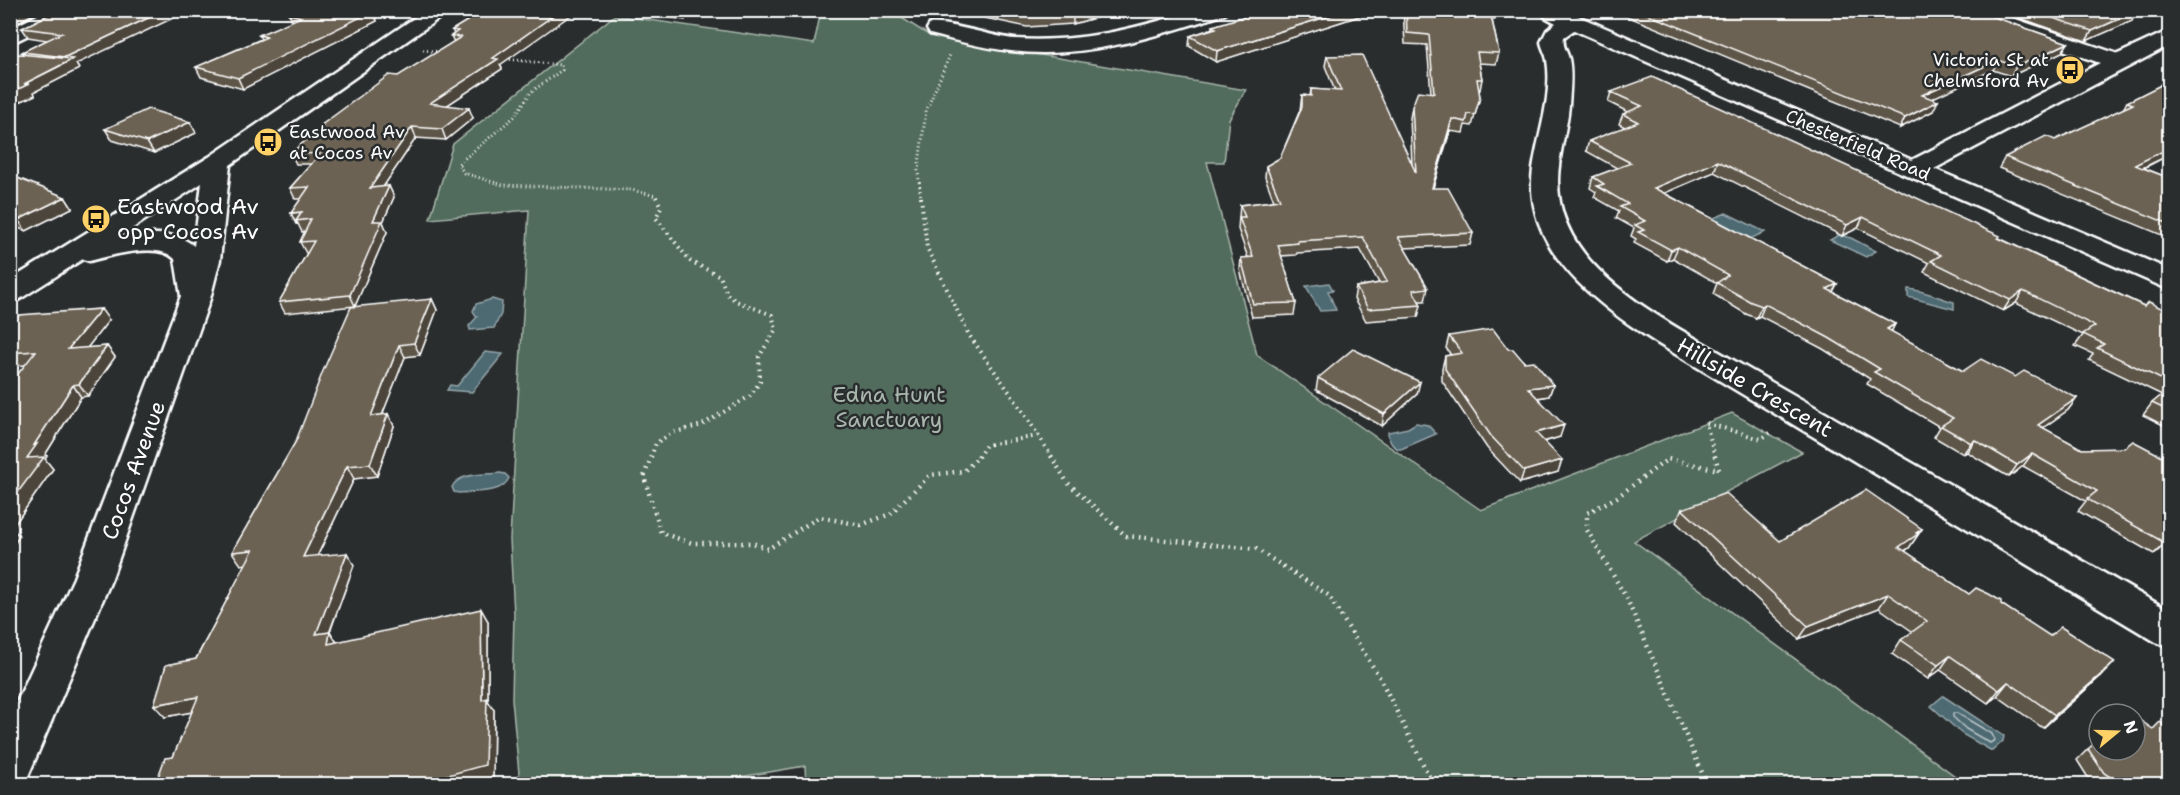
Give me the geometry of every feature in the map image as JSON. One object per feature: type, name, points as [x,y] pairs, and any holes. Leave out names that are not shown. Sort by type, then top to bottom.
[{"type":"street","points":[[10,38],[64,10]]},
{"type":"street","points":[[10,293],[218,162],[441,10]]},
{"type":"street","points":[[948,32],[1005,45],[1081,45],[1113,41],[1149,32],[1218,10]]},
{"type":"street","points":[[1967,10],[2118,62]]},
{"type":"street","name":"Chesterfield Road","points":[[1560,16],[2169,281]]},
{"type":"street","name":"Hillside Crescent","points":[[1560,16],[1552,43],[1558,58],[1558,108],[1545,181],[1545,200],[1550,219],[1561,239],[1585,272],[1621,306],[1668,336],[2169,631]]},
{"type":"street","points":[[1914,169],[2169,36]]},
{"type":"street","name":"Cocos Avenue","points":[[10,767],[93,578],[195,299],[206,260],[218,162]]},
{"type":"street","points":[[46,270],[96,249],[121,244],[166,244],[180,248],[188,255],[195,299]]},
{"type":"path","points":[[948,32],[926,111],[918,171],[927,248],[969,334],[1067,482],[1125,536],[1208,546],[1257,549],[1328,595],[1380,678],[1426,766],[1432,784]]},
{"type":"path","points":[[416,49],[450,53]]},
{"type":"path","points":[[496,58],[561,65],[562,70],[531,92],[514,117],[458,164],[464,173],[503,185],[632,190],[656,196],[661,207],[656,218],[690,261],[720,276],[727,294],[736,301],[772,315],[776,329],[759,357],[760,382],[750,396],[702,426],[672,434],[656,444],[644,477],[661,533],[693,543],[753,543],[768,549],[819,517],[861,525],[890,514],[930,475],[963,473],[976,463],[986,445],[1038,436]]},
{"type":"path","points":[[1707,784],[1627,599],[1587,530],[1587,513],[1617,497],[1668,459],[1719,470],[1706,423],[1761,439],[1802,413]]},
{"type":"green space","name":"Edna Hunt Sanctuary","points":[[821,11],[891,11],[930,36],[1246,90],[1229,119],[1224,162],[1207,162],[1257,355],[1481,510],[1732,413],[1802,452],[1634,541],[1966,784],[806,784],[805,766],[698,784],[520,784],[512,699],[514,614],[510,539],[529,210],[430,219],[453,144],[615,15],[814,44]]},
{"type":"water","points":[[1726,213],[1765,232],[1750,239],[1711,219]]},
{"type":"water","points":[[1839,235],[1851,238],[1876,251],[1866,257],[1830,240]]},
{"type":"water","points":[[1329,283],[1333,290],[1328,291],[1336,310],[1320,311],[1306,286]]},
{"type":"water","points":[[1908,289],[1954,302],[1954,309],[1908,297]]},
{"type":"water","points":[[492,299],[502,302],[501,314],[494,328],[470,330],[469,326],[477,317],[473,311],[476,304]]},
{"type":"water","points":[[485,352],[503,354],[472,392],[447,390],[450,385],[457,386]]},
{"type":"water","points":[[1416,423],[1428,425],[1436,434],[1401,449],[1393,446],[1388,432],[1408,428]]},
{"type":"water","points":[[500,473],[509,478],[494,490],[459,493],[454,492],[452,487],[456,482],[467,477]]},
{"type":"water","points":[[1943,696],[2004,736],[2003,741],[1992,751],[1962,734],[1931,706]]},
{"type":"building","points":[[58,10],[165,10],[65,57],[22,52],[62,33],[22,28]]},
{"type":"building","points":[[297,10],[373,11],[238,78],[196,67],[267,37],[259,35],[301,17],[289,14]]},
{"type":"building","points":[[485,10],[561,10],[493,58],[498,59],[430,103],[469,108],[442,129],[412,127],[370,188],[389,186],[373,221],[382,221],[350,295],[279,302],[314,241],[300,242],[311,219],[296,221],[302,212],[291,213],[309,187],[290,188],[320,154],[291,153],[323,126],[320,126],[389,75],[398,76],[461,37],[451,36],[458,31],[452,30]]},
{"type":"building","points":[[994,10],[1088,10],[1073,15],[1026,17]]},
{"type":"building","points":[[1265,10],[1348,10],[1217,51],[1190,36],[1216,28],[1213,26]]},
{"type":"building","points":[[1406,10],[1493,10],[1490,11],[1499,53],[1477,52],[1482,79],[1477,79],[1480,97],[1475,115],[1468,114],[1466,122],[1452,119],[1432,188],[1448,188],[1473,233],[1398,237],[1428,288],[1413,290],[1421,305],[1368,309],[1356,287],[1387,282],[1363,237],[1297,241],[1298,243],[1278,245],[1296,303],[1253,304],[1241,258],[1253,257],[1239,217],[1245,217],[1240,205],[1280,200],[1266,166],[1280,158],[1302,107],[1302,95],[1311,96],[1311,89],[1341,91],[1327,56],[1362,55],[1416,173],[1412,107],[1418,91],[1434,93],[1429,35],[1407,33]]},
{"type":"building","points":[[1637,10],[1974,10],[2068,43],[2016,67],[1998,60],[1922,95],[1938,101],[1905,118]]},
{"type":"building","points":[[2029,10],[2136,10],[2137,11],[2092,31]]},
{"type":"building","points":[[19,54],[73,59],[10,93],[10,58]]},
{"type":"building","points":[[1652,77],[2000,236],[1998,238],[2144,306],[2149,302],[2169,312],[2169,383],[2097,348],[2104,344],[2083,334],[2095,326],[2023,291],[2010,300],[1931,261],[1941,255],[1863,217],[1847,225],[1718,161],[1654,188],[1837,284],[1827,289],[1895,324],[1887,329],[1963,371],[1981,359],[2015,377],[2024,371],[2077,398],[2038,425],[2082,449],[2124,448],[2133,441],[2169,460],[2169,538],[2165,543],[2087,499],[2097,491],[2032,454],[2017,465],[1975,440],[1971,443],[1941,426],[1953,418],[1874,372],[1880,369],[1829,338],[1765,304],[1762,306],[1751,302],[1717,283],[1728,275],[1678,247],[1671,250],[1638,232],[1644,230],[1635,225],[1645,221],[1620,207],[1628,204],[1597,186],[1604,184],[1593,177],[1631,163],[1589,141],[1638,122],[1623,114],[1642,106],[1611,92]]},
{"type":"building","points":[[2169,77],[2169,141],[2166,143],[2169,144],[2169,148],[2135,165],[2169,178],[2169,224],[2005,157],[2046,136],[2055,140],[2133,104],[2127,102],[2167,82],[2163,81]]},
{"type":"building","points":[[148,109],[190,122],[147,142],[105,129]]},
{"type":"building","points":[[10,175],[65,197],[18,220],[10,217]]},
{"type":"building","points":[[432,299],[414,343],[399,345],[371,416],[388,414],[370,464],[347,466],[303,557],[347,553],[316,634],[330,632],[328,644],[481,609],[482,700],[487,698],[485,765],[415,784],[128,784],[158,777],[165,758],[173,757],[198,697],[154,705],[166,665],[196,659],[253,550],[232,552],[296,441],[351,307]]},
{"type":"building","points":[[101,309],[68,349],[107,346],[79,384],[73,385],[34,445],[37,444],[27,458],[44,457],[10,503],[10,384],[36,351],[10,353],[10,326],[19,315]]},
{"type":"building","points":[[1493,329],[1508,349],[1513,349],[1524,362],[1534,361],[1553,385],[1528,388],[1564,425],[1536,433],[1562,460],[1524,471],[1491,436],[1445,369],[1445,356],[1462,353],[1449,336]]},
{"type":"building","points":[[1353,349],[1420,382],[1384,414],[1318,378]]},
{"type":"building","points":[[2169,389],[2169,411],[2152,403]]},
{"type":"building","points":[[1866,490],[1922,529],[1899,547],[1969,594],[1976,588],[1989,594],[2050,636],[2061,627],[2115,662],[2055,715],[2008,682],[1999,690],[1950,656],[1938,665],[1901,640],[1927,621],[1888,594],[1808,626],[1682,509],[1726,493],[1780,541]]},
{"type":"building","points":[[2160,722],[2169,729],[2169,784],[2121,784],[2104,773],[2097,762],[2147,762],[2147,725],[2153,729]]},
{"type":"place","name":"Victoria St at Chelmsford Av","points":[[2070,70]]},
{"type":"place","name":"Eastwood Av at Cocos Av","points":[[268,142]]},
{"type":"place","name":"Eastwood Av opp Cocos Av","points":[[96,219]]}]
